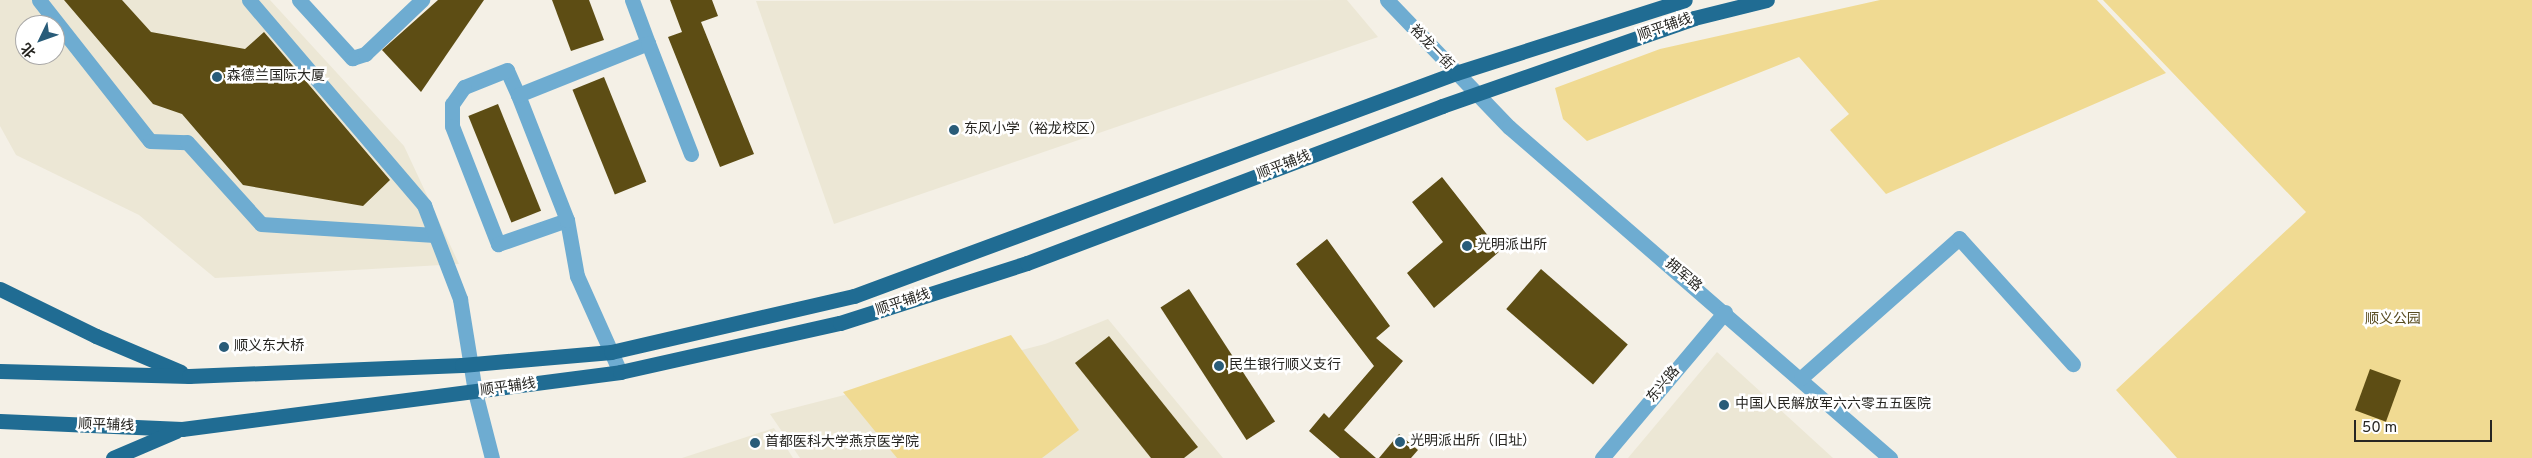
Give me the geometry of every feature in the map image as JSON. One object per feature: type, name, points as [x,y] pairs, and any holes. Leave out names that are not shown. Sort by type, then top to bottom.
[{"type":"main road","name":"顺平辅线","points":[[0,371],[189,376],[470,364],[611,352],[854,296],[1456,73],[1685,0]]},
{"type":"main road","name":"顺平辅线","points":[[0,421],[182,429],[620,372],[840,323],[1027,263],[1477,95],[1694,18],[1767,0]]},
{"type":"main road","points":[[0,289],[96,336],[189,376]]},
{"type":"main road","points":[[113,458],[182,429]]},
{"type":"street","points":[[39,0],[150,141],[187,142],[260,224],[435,235]]},
{"type":"street","points":[[249,0],[424,205],[460,299],[475,392],[492,458]]},
{"type":"street","points":[[299,0],[352,58],[365,54],[422,0]]},
{"type":"street","points":[[632,0],[691,154]]},
{"type":"street","name":"裕龙一街","points":[[1387,0],[1477,95]]},
{"type":"street","points":[[518,95],[648,43]]},
{"type":"street","points":[[567,220],[498,244],[452,126],[452,104],[464,87],[507,70],[567,220],[577,276],[620,372]]},
{"type":"street","name":"拥军路","points":[[1477,95],[1508,128],[1726,312],[1890,458]]},
{"type":"street","points":[[1801,378],[1959,238],[2073,364]]},
{"type":"street","name":"东兴路","points":[[1602,458],[1726,312]]},
{"type":"shaded area","points":[[0,0],[270,0],[404,146],[459,264],[215,278],[139,215],[16,155],[0,126]]},
{"type":"shaded area","name":"东风小学（裕龙校区）","points":[[1347,0],[1378,37],[834,224],[756,1]]},
{"type":"shaded area","points":[[1108,319],[1223,458],[800,458],[770,414],[1045,344]]},
{"type":"shaded area","name":"中国人民解放军六六零五五医院","points":[[1717,352],[1833,458],[1628,458]]},
{"type":"shaded area","name":"首都医科大学燕京医学院","points":[[774,428],[793,458],[682,458]]},
{"type":"green space","points":[[1880,0],[2097,0],[2166,73],[1886,194],[1830,130],[1849,114],[1799,57],[1587,141],[1563,119],[1555,88],[1660,49]]},
{"type":"green space","name":"顺义公园","points":[[2103,0],[2532,0],[2532,458],[2177,458],[2116,390],[2306,212]]},
{"type":"green space","points":[[1011,335],[1079,430],[1042,458],[897,458],[843,392]]},
{"type":"building","name":"森德兰国际大厦","points":[[64,0],[122,0],[151,32],[245,49],[264,32],[390,180],[363,206],[243,185],[182,114],[153,104]]},
{"type":"building","points":[[438,0],[484,0],[421,92],[382,50]]},
{"type":"building","points":[[552,0],[589,0],[604,40],[571,51]]},
{"type":"building","points":[[670,0],[712,0],[718,16],[701,22],[754,154],[720,167],[668,37],[682,32]]},
{"type":"building","points":[[604,77],[646,182],[615,195],[572,90]]},
{"type":"building","points":[[498,104],[541,211],[511,223],[468,116]]},
{"type":"building","name":"光明派出所","points":[[1442,177],[1500,251],[1434,308],[1407,273],[1443,242],[1412,202]]},
{"type":"building","points":[[1327,239],[1390,326],[1376,338],[1403,361],[1344,430],[1376,458],[1340,458],[1309,431],[1324,413],[1329,418],[1374,366],[1296,264]]},
{"type":"building","points":[[1541,269],[1628,344],[1593,384],[1506,309]]},
{"type":"building","name":"民生银行顺义支行","points":[[1189,289],[1275,422],[1247,440],[1160,308]]},
{"type":"building","points":[[1109,336],[1198,447],[1184,458],[1151,458],[1075,363]]},
{"type":"building","points":[[2370,369],[2401,380],[2386,422],[2355,410]]},
{"type":"building","name":"光明派出所（旧址）","points":[[1399,434],[1418,450],[1411,458],[1379,458]]},
{"type":"place","name":"森德兰国际大厦","points":[[217,77]]},
{"type":"place","name":"东风小学（裕龙校区）","points":[[954,130]]},
{"type":"place","name":"光明派出所","points":[[1467,246]]},
{"type":"place","name":"顺义东大桥","points":[[224,347]]},
{"type":"place","name":"民生银行顺义支行","points":[[1219,366]]},
{"type":"place","name":"中国人民解放军六六零五五医院","points":[[1724,405]]},
{"type":"place","name":"光明派出所（旧址）","points":[[1400,442]]},
{"type":"place","name":"首都医科大学燕京医学院","points":[[755,443]]}]
